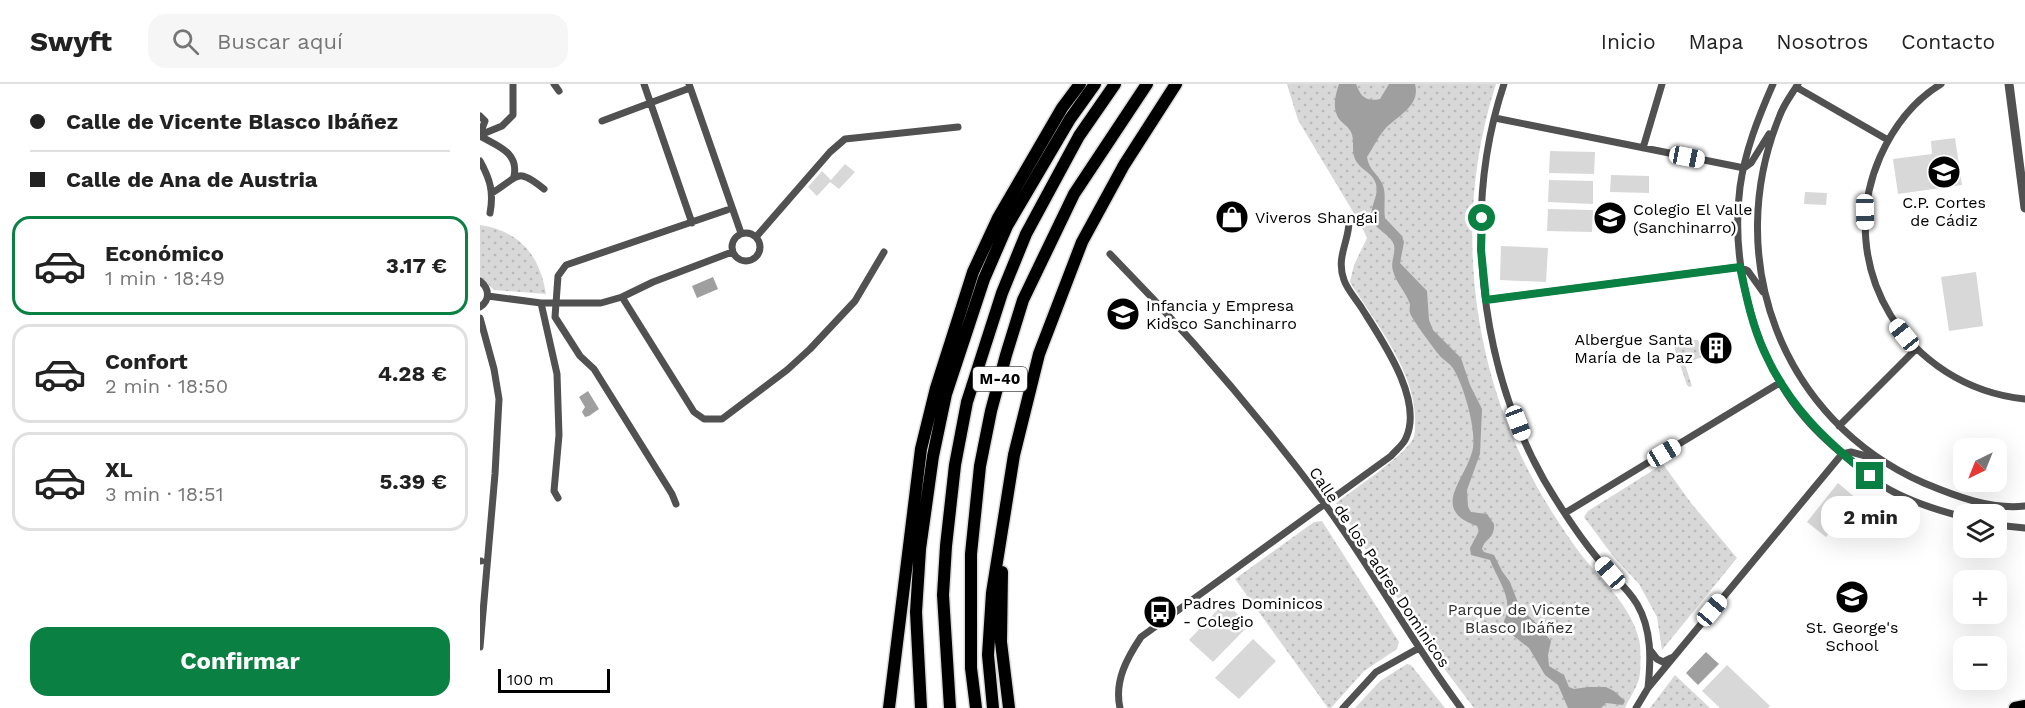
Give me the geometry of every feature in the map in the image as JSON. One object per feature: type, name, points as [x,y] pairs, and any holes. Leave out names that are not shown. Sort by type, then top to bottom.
[{"type":"highway","points":[[889,708],[921,449],[936,388],[973,272],[998,218],[1062,108],[1080,84]]},
{"type":"highway","points":[[921,708],[917,667],[916,612],[920,549],[933,456],[946,394],[984,279],[1007,226],[1070,119],[1095,84]]},
{"type":"highway","name":"M-40","points":[[950,707],[943,595],[945,555],[955,465],[968,402],[1002,292],[1026,234],[1079,135],[1115,84]]},
{"type":"highway","name":"M-40","points":[[976,708],[971,668],[971,554],[980,466],[1000,377],[1023,300],[1074,194],[1147,84]]},
{"type":"highway","points":[[993,708],[988,655],[992,594],[1014,454],[1039,354],[1082,242],[1124,165],[1176,84]]},
{"type":"highway","points":[[1002,538],[1000,642],[1009,708]]},
{"type":"highway","points":[[2015,708],[2025,706]]},
{"type":"street","points":[[480,135],[502,126],[513,115],[513,84]]},
{"type":"street","points":[[554,84],[559,91]]},
{"type":"street","points":[[644,84],[692,223]]},
{"type":"street","points":[[1504,84],[1484,178],[1481,250],[1491,334],[1500,373],[1529,450],[1565,513],[1598,559],[1636,603],[1648,632],[1651,665],[1648,688]]},
{"type":"street","points":[[1643,148],[1662,84]]},
{"type":"street","points":[[1773,84],[1753,130],[1744,168],[1738,221],[1740,267],[1751,315],[1763,350],[1803,416],[1842,454],[1884,486],[1953,515]]},
{"type":"street","points":[[1941,84],[1918,102],[1902,120],[1888,140],[1873,174],[1865,212],[1866,249],[1875,286],[1892,320],[1916,349],[1935,365],[1963,382],[2002,396],[2025,399]]},
{"type":"street","points":[[2008,84],[2025,208]]},
{"type":"street","points":[[1495,118],[1744,168],[1751,163],[1797,85],[1888,140]]},
{"type":"street","points":[[602,121],[690,86],[741,233]]},
{"type":"street","points":[[1780,113],[1766,152],[1758,193],[1756,235],[1765,295],[1772,318],[1788,356],[1811,393],[1839,426],[1882,461],[1901,473],[1944,492],[1990,505],[2025,506]]},
{"type":"street","points":[[480,116],[485,121],[480,135]]},
{"type":"street","points":[[756,237],[830,152],[845,139],[958,128]]},
{"type":"street","points":[[480,135],[498,144],[510,155],[514,161],[514,176]]},
{"type":"street","points":[[480,161],[488,176],[492,193],[490,213]]},
{"type":"street","points":[[492,193],[514,176],[521,174],[544,189]]},
{"type":"street","points":[[676,504],[594,369],[580,356],[555,317],[558,276],[566,265],[727,210]]},
{"type":"street","points":[[1120,708],[1121,674],[1127,657],[1141,637],[1391,456],[1406,439],[1410,420],[1406,387],[1380,338],[1344,280],[1341,267],[1344,243],[1351,229],[1349,217]]},
{"type":"street","points":[[741,233],[749,233],[756,237],[760,248],[754,259],[741,261],[732,252],[733,241],[741,233]]},
{"type":"street","points":[[488,296],[541,303],[601,303],[622,297],[653,282],[732,252]]},
{"type":"street","points":[[622,297],[694,412],[704,418],[722,419],[787,370],[810,349],[855,301],[884,252]]},
{"type":"street","name":"Calle de los Padres Dominicos","points":[[1110,254],[1215,366],[1324,504],[1461,708]]},
{"type":"street","points":[[1486,300],[1740,267],[1748,271],[1765,295]]},
{"type":"street","points":[[480,281],[485,285],[488,296],[486,302],[480,307]]},
{"type":"street","points":[[541,303],[557,375],[559,435],[555,491],[558,498]]},
{"type":"street","points":[[480,318],[494,369],[499,399],[480,647]]},
{"type":"street","points":[[1839,426],[1916,349]]},
{"type":"street","points":[[1565,513],[1781,382]]},
{"type":"street","points":[[1636,708],[1648,688],[1842,454],[1851,452],[1882,461]]},
{"type":"street","points":[[2007,526],[2025,528]]},
{"type":"street","points":[[1343,708],[1376,672],[1419,648]]},
{"type":"street","points":[[1650,650],[1657,659],[1663,662],[1674,657]]},
{"type":"green space","name":"Parque de Vicente Blasco Ibáñez","points":[[1287,84],[1496,84],[1482,138],[1474,193],[1472,249],[1477,304],[1487,359],[1503,412],[1525,463],[1552,512],[1583,557],[1623,605],[1635,627],[1640,647],[1640,676],[1625,708],[1474,708],[1436,658],[1336,503],[1408,446],[1415,434],[1414,406],[1403,368],[1383,332],[1350,282],[1354,265],[1367,238],[1298,120]]},
{"type":"green space","points":[[1955,138],[1962,185],[1898,194],[1893,159],[1932,154],[1931,141]]},
{"type":"green space","points":[[1550,151],[1595,152],[1594,174],[1549,173]]},
{"type":"green space","points":[[845,164],[855,172],[839,189],[830,182],[817,196],[808,187],[822,171],[831,180]]},
{"type":"green space","points":[[1611,175],[1649,176],[1649,193],[1610,192]]},
{"type":"green space","points":[[1549,180],[1593,181],[1593,204],[1548,202]]},
{"type":"green space","points":[[1805,192],[1827,193],[1826,205],[1804,204]]},
{"type":"green space","points":[[1548,209],[1593,210],[1592,232],[1547,231]]},
{"type":"green space","points":[[480,225],[506,233],[526,248],[539,268],[546,294],[494,290],[480,276]]},
{"type":"green space","points":[[1501,246],[1548,248],[1546,282],[1500,280]]},
{"type":"green space","points":[[1976,272],[1983,326],[1949,331],[1941,277]]},
{"type":"green space","points":[[1698,340],[1704,356],[1685,364],[1692,386],[1689,387],[1672,341]]},
{"type":"green space","points":[[1663,464],[1691,503],[1737,558],[1662,650],[1657,617],[1639,584],[1613,556],[1584,517],[1588,511]]},
{"type":"green space","points":[[1838,483],[1857,499],[1826,537],[1807,522]]},
{"type":"green space","points":[[1322,521],[1399,642],[1397,649],[1364,671],[1331,708],[1328,708],[1235,579],[1314,522]]},
{"type":"green space","points":[[1225,602],[1249,625],[1213,662],[1189,640]]},
{"type":"green space","points":[[1253,639],[1276,661],[1239,699],[1215,678]]},
{"type":"green space","points":[[1407,664],[1411,665],[1445,708],[1355,708],[1380,681]]},
{"type":"green space","points":[[1727,665],[1770,706],[1768,708],[1720,708],[1702,691]]},
{"type":"green space","points":[[1675,675],[1710,708],[1650,708]]},
{"type":"shaded area","points":[[1339,84],[1356,84],[1365,98],[1375,100],[1380,99],[1389,84],[1415,84],[1415,98],[1407,110],[1385,129],[1367,157],[1369,165],[1383,187],[1385,218],[1402,236],[1404,242],[1400,263],[1427,291],[1429,320],[1433,330],[1461,358],[1470,385],[1482,409],[1480,454],[1467,490],[1468,507],[1471,512],[1487,514],[1494,524],[1493,533],[1482,549],[1494,555],[1510,582],[1520,608],[1551,641],[1548,655],[1549,666],[1564,675],[1569,687],[1574,689],[1606,687],[1625,701],[1623,705],[1606,703],[1601,708],[1568,708],[1558,685],[1545,675],[1529,648],[1506,630],[1504,621],[1507,613],[1506,597],[1490,560],[1471,555],[1470,548],[1479,531],[1477,526],[1463,519],[1455,511],[1453,502],[1454,492],[1473,448],[1473,430],[1468,408],[1453,368],[1439,354],[1411,316],[1410,304],[1396,280],[1392,264],[1394,245],[1373,222],[1371,216],[1377,190],[1376,184],[1373,178],[1356,162],[1351,132],[1335,111]]},
{"type":"shaded area","points":[[713,277],[718,289],[697,298],[692,286]]},
{"type":"shaded area","points":[[588,391],[599,409],[585,417],[582,412],[585,407],[579,397]]},
{"type":"shaded area","points":[[1706,652],[1719,664],[1698,685],[1686,673]]},
{"type":"place","name":"C.P. Cortes de Cádiz","points":[[1944,172]]},
{"type":"place","name":"Viveros Shangai","points":[[1232,217]]},
{"type":"place","name":"Colegio El Valle (Sanchinarro)","points":[[1610,218]]},
{"type":"place","name":"Infancia y Empresa Kidsco Sanchinarro","points":[[1123,314]]},
{"type":"place","name":"Albergue Santa María de la Paz","points":[[1716,348]]},
{"type":"place","name":"St. George's School","points":[[1852,597]]},
{"type":"place","name":"Padres Dominicos - Colegio","points":[[1160,612]]},
{"type":"route","points":[[1482,218],[1481,250],[1486,300],[1740,267],[1751,315],[1763,350],[1781,382],[1803,416],[1842,454],[1870,476]]}]
